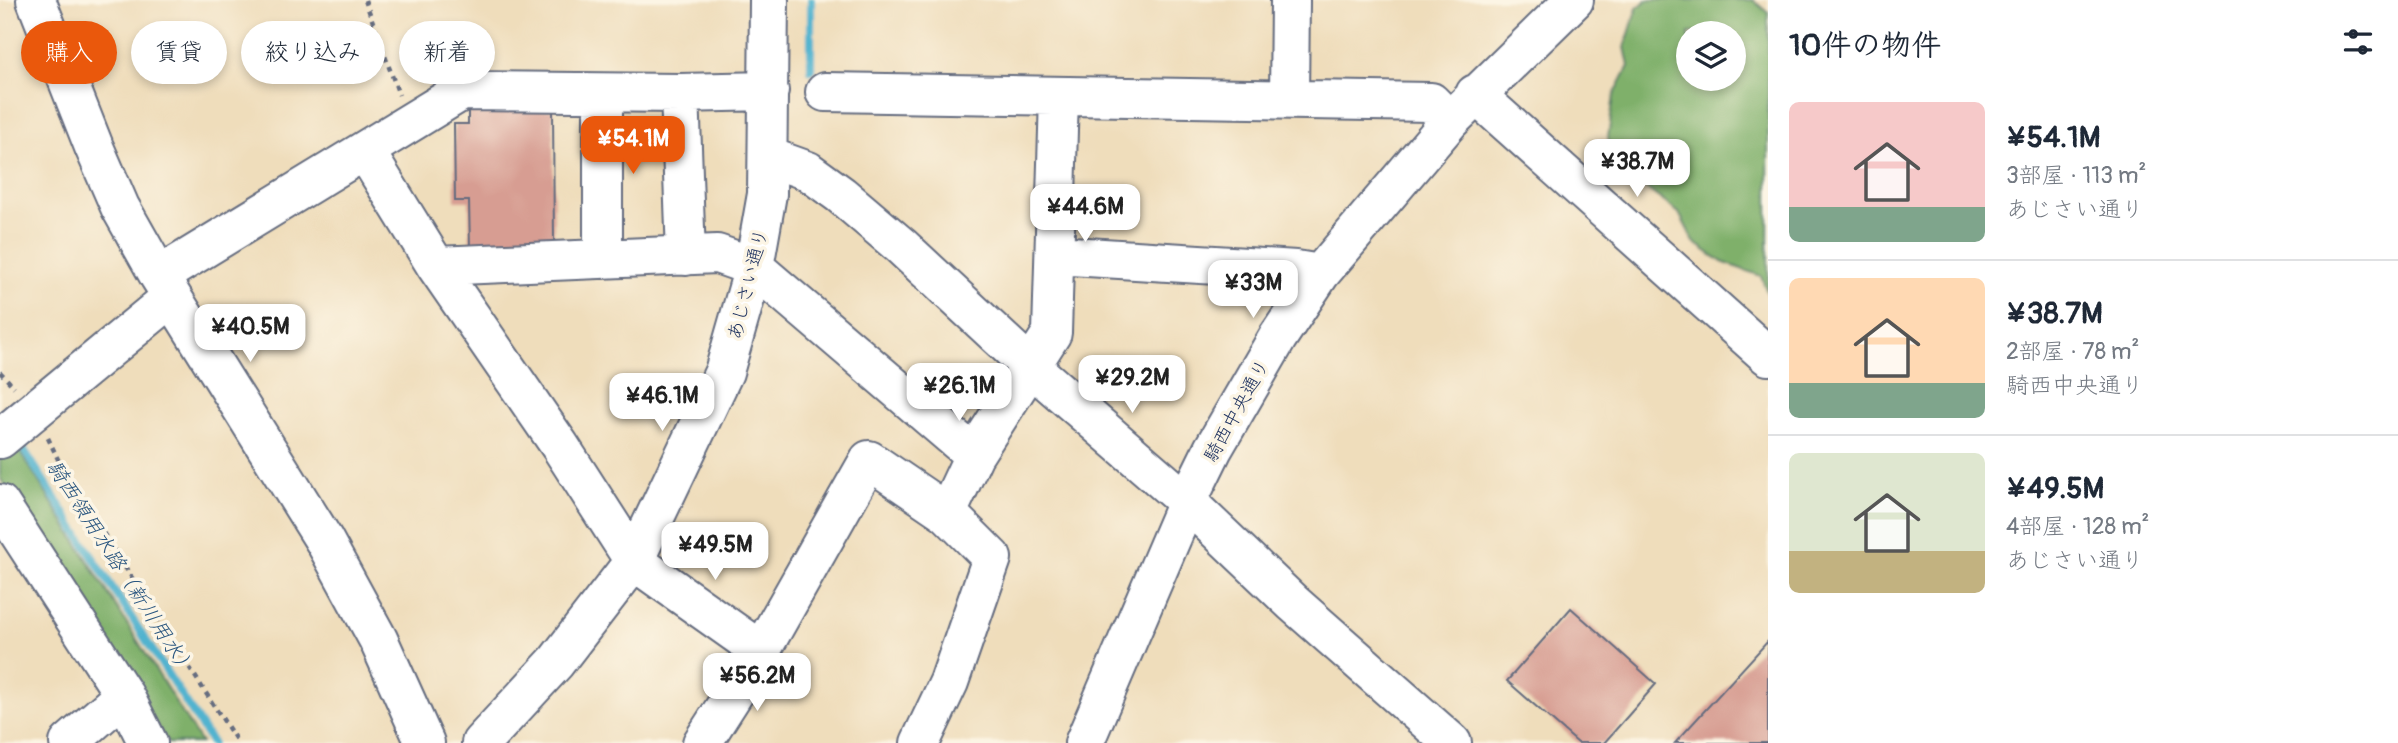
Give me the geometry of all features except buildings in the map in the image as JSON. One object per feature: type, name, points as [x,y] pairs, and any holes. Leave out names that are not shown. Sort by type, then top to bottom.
[{"type":"street","points":[[36,0],[120,207],[165,287],[324,540],[379,639],[425,743]]},
{"type":"street","name":"あじさい通り","points":[[481,743],[556,662],[634,561],[724,372],[754,267],[767,194],[769,0]]},
{"type":"street","points":[[1289,99],[1290,0]]},
{"type":"street","name":"騎西中央通り","points":[[1084,743],[1187,502],[1213,449],[1278,337],[1320,274],[1462,107],[1574,0]]},
{"type":"street","points":[[23,430],[165,287],[365,151],[462,90],[603,93],[769,91]]},
{"type":"street","points":[[825,92],[1289,99],[1431,103],[1462,107],[1768,356]]},
{"type":"street","points":[[603,93],[603,259]]},
{"type":"street","points":[[680,93],[686,256]]},
{"type":"street","points":[[947,513],[974,455],[1052,333],[1059,96]]},
{"type":"street","points":[[365,151],[436,266],[560,446],[634,561],[761,651]]},
{"type":"street","points":[[769,157],[808,172],[841,195],[901,246],[1030,366],[1187,502],[1293,603],[1452,743]]},
{"type":"street","points":[[436,266],[717,254],[754,267],[974,455]]},
{"type":"street","points":[[1055,255],[1296,270],[1320,274]]},
{"type":"street","points":[[702,743],[761,651],[869,460],[947,513],[992,558],[948,681],[919,743]]},
{"type":"street","points":[[0,504],[124,695],[148,743]]},
{"type":"street","points":[[69,743],[124,695]]},
{"type":"path","points":[[365,0],[409,124]]},
{"type":"path","points":[[23,430],[50,439],[64,472],[237,743]]},
{"type":"green space","points":[[1647,0],[1753,0],[1768,13],[1768,295],[1761,276],[1722,262],[1694,242],[1679,213],[1615,165],[1608,138],[1614,95],[1629,66],[1625,47],[1637,8]]},
{"type":"green space","points":[[18,448],[201,743],[168,743],[0,478],[0,459]]},
{"type":"waterway","points":[[811,0],[811,70]]},
{"type":"waterway","name":"騎西領用水路（新川用水）","points":[[17,439],[212,743]]}]
